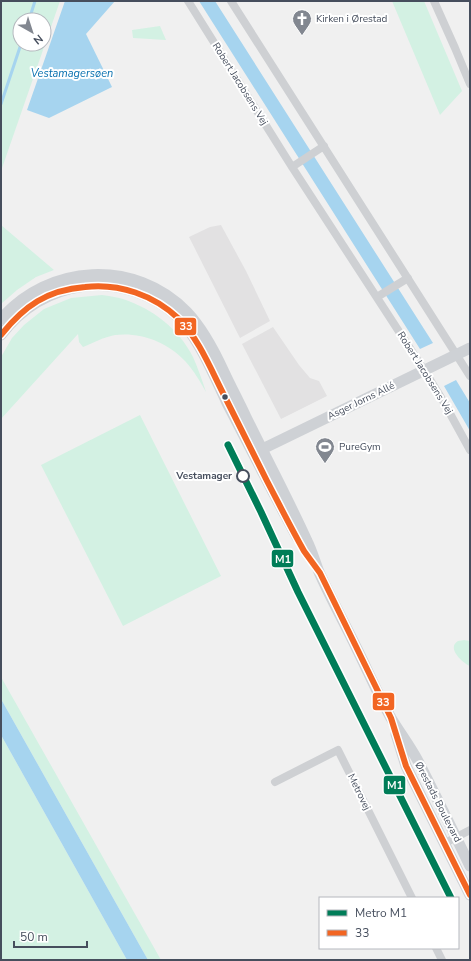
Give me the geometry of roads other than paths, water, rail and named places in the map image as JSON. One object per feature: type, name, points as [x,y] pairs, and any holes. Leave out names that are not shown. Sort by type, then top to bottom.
[{"type":"street","name":"Robert Jacobsens Vej","points":[[188,1],[295,165],[424,370],[470,450]]},
{"type":"street","points":[[231,1],[470,376]]},
{"type":"street","points":[[434,1],[470,84]]},
{"type":"street","points":[[295,165],[324,146]]},
{"type":"street","name":"Ørestads Boulevard","points":[[1,319],[17,303],[33,292],[51,283],[71,277],[91,274],[111,275],[151,286],[170,297],[186,311],[212,346],[249,434],[305,552],[320,573],[391,718],[417,759],[470,866]]},
{"type":"street","points":[[377,297],[408,278]]},
{"type":"street","name":"Ørestads Boulevard","points":[[1,335],[9,324],[23,311],[38,300],[56,292],[91,286],[109,286],[127,289],[145,296],[162,305],[178,318],[191,333],[249,434]]},
{"type":"street","name":"Asger Jorns Allé","points":[[257,451],[470,348]]},
{"type":"street","name":"Ørestads Boulevard","points":[[391,718],[406,766],[470,895]]},
{"type":"street","name":"Metrovej","points":[[275,782],[338,750],[412,897]]},
{"type":"street","points":[[445,843],[470,830]]},
{"type":"street","points":[[436,949],[442,960]]},
{"type":"water","name":"Vestamagersøen","points":[[65,1],[115,1],[86,34],[112,87],[49,118],[27,110],[47,52],[52,52],[52,38]]},
{"type":"water","points":[[199,1],[215,1],[433,343],[420,349]]},
{"type":"water","points":[[456,380],[470,403],[470,431],[444,386]]},
{"type":"water","points":[[1,699],[148,960],[127,960],[1,735]]},
{"type":"waterway","points":[[32,12],[35,1]]},
{"type":"waterway","points":[[1,104],[18,52]]},
{"type":"metro line","name":"M1","points":[[228,445],[298,592],[450,897]]},
{"type":"place","name":"Kirken i Ørestad","points":[[302,36]]},
{"type":"place","name":"PureGym","points":[[325,464]]},
{"type":"place","name":"Vestamager","points":[[243,476]]}]
